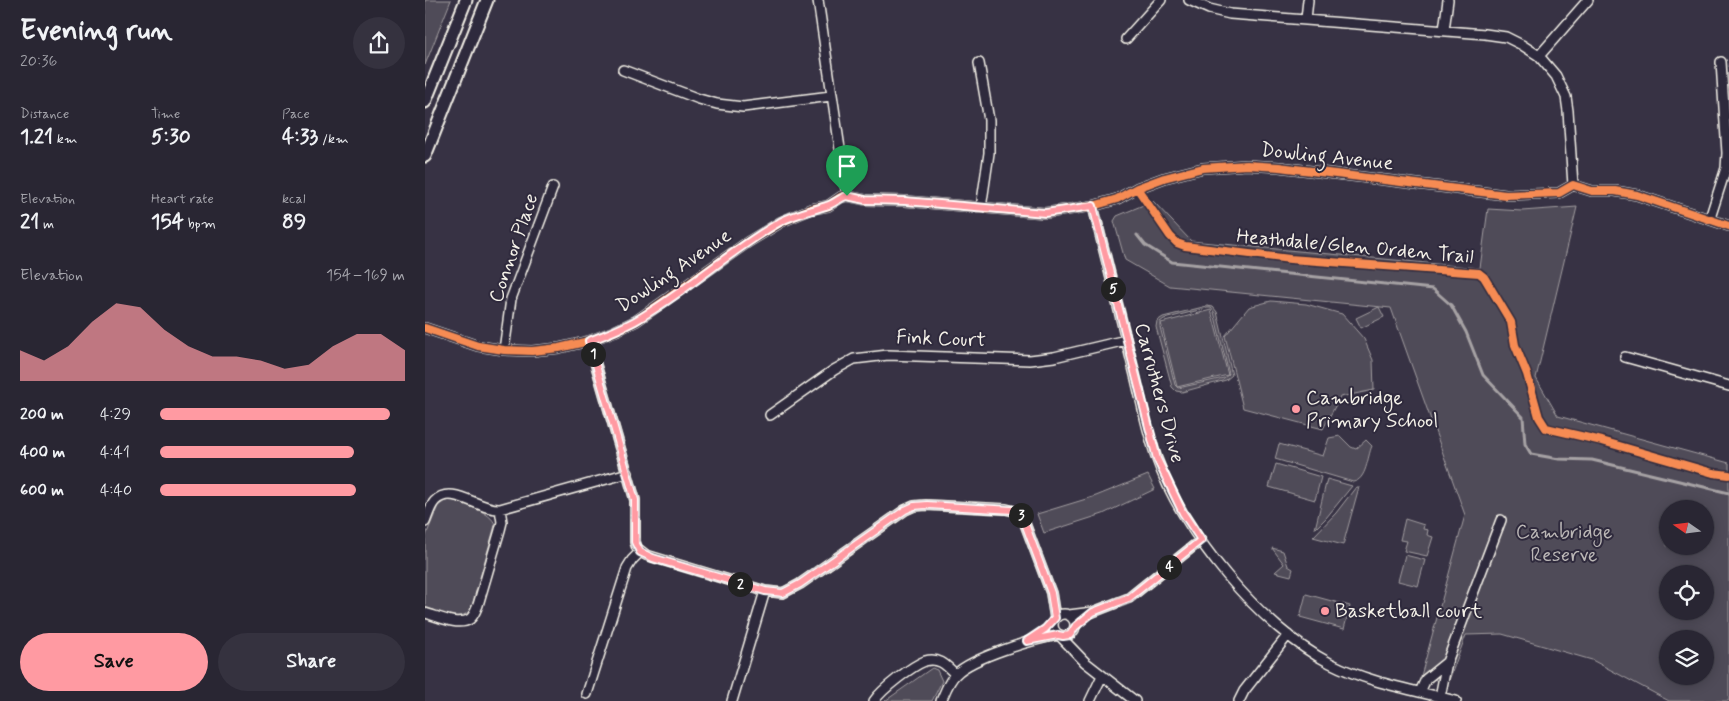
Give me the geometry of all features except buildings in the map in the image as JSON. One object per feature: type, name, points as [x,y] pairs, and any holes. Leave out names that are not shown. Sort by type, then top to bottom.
[{"type":"street","points":[[425,102],[466,0]]},
{"type":"street","points":[[425,156],[487,0]]},
{"type":"street","points":[[818,0],[847,196]]},
{"type":"street","points":[[1126,39],[1161,0]]},
{"type":"street","points":[[1189,0],[1209,9],[1231,14],[1444,30],[1506,37],[1539,56],[1556,76],[1566,97],[1573,185],[1593,191],[1615,191],[1637,195],[1710,218],[1729,226]]},
{"type":"street","points":[[1306,19],[1308,0]]},
{"type":"street","points":[[1444,30],[1448,0]]},
{"type":"street","points":[[1539,56],[1588,0]]},
{"type":"street","points":[[1710,218],[1726,168],[1727,152],[1721,62]]},
{"type":"street","points":[[979,64],[989,120],[989,154],[981,208]]},
{"type":"street","points":[[623,70],[699,99],[743,108],[831,96]]},
{"type":"street","name":"Dowling Avenue","points":[[425,328],[478,346],[504,350],[532,351],[559,348],[589,341],[636,321],[741,247],[781,222],[811,209],[828,206],[841,197],[847,196],[865,200],[905,201],[1045,213],[1093,206],[1117,199],[1137,188],[1164,178],[1203,168],[1226,165],[1279,166],[1506,195],[1559,192],[1573,185]]},
{"type":"street","name":"Connor Place","points":[[504,350],[511,299],[553,187]]},
{"type":"street","name":"Carruthers Drive","points":[[1093,206],[1157,459],[1183,513],[1201,540],[1241,591],[1260,611],[1307,650],[1347,671],[1457,701]]},
{"type":"street","name":"Fink Court","points":[[770,415],[834,370],[854,359],[888,355],[1030,360],[1126,340]]},
{"type":"street","points":[[589,341],[635,500],[635,542],[640,552],[653,558],[775,594],[790,591],[905,510],[914,506],[1006,508],[1018,512],[1024,521],[1051,593],[1054,619],[1053,628],[1077,655],[1135,701]]},
{"type":"street","points":[[1625,357],[1729,386]]},
{"type":"street","points":[[425,522],[434,502],[447,495],[456,495],[490,509],[499,510],[627,473]]},
{"type":"street","points":[[425,613],[459,622],[470,619],[473,616],[501,530],[502,522],[499,510]]},
{"type":"street","points":[[1440,697],[1447,662],[1501,520]]},
{"type":"street","points":[[941,701],[955,674],[969,665],[1027,641],[1062,614],[1093,612],[1129,598],[1201,540]]},
{"type":"street","points":[[587,694],[627,568],[640,552]]},
{"type":"street","points":[[732,701],[765,591]]},
{"type":"street","points":[[1051,593],[1067,614],[1075,620],[1077,655]]},
{"type":"street","points":[[1027,641],[1059,635],[1070,635],[1093,612]]},
{"type":"street","points":[[1239,701],[1289,635]]},
{"type":"street","points":[[874,701],[888,686],[931,659],[939,660],[955,674]]},
{"type":"street","points":[[1420,692],[1426,679],[1447,662]]},
{"type":"street","points":[[1090,701],[1102,676]]},
{"type":"green space","points":[[425,0],[451,0],[425,65]]},
{"type":"green space","name":"Cambridge Reserve","points":[[1153,201],[1191,241],[1480,268],[1488,209],[1522,211],[1577,207],[1536,378],[1558,416],[1729,463],[1729,701],[1669,701],[1592,660],[1502,634],[1466,635],[1448,683],[1421,676],[1465,515],[1391,308],[1170,286],[1125,260],[1114,221],[1117,216]]},
{"type":"green space","points":[[1271,301],[1306,304],[1342,314],[1364,339],[1373,360],[1374,390],[1340,397],[1323,429],[1243,408],[1225,336],[1249,307]]},
{"type":"green space","points":[[1207,306],[1213,307],[1217,312],[1232,375],[1226,380],[1182,392],[1176,391],[1172,387],[1156,327],[1157,321],[1163,317]],"holes":[[[1211,308],[1214,312],[1229,374],[1224,378],[1178,388],[1175,385],[1160,322],[1164,319]]]},
{"type":"green space","points":[[1379,307],[1384,317],[1361,328],[1356,318]]},
{"type":"green space","points":[[1211,310],[1228,375],[1177,387],[1161,323]]},
{"type":"green space","points":[[1340,436],[1351,447],[1356,449],[1366,440],[1372,446],[1364,473],[1358,480],[1353,482],[1275,459],[1279,444],[1323,456],[1329,438]]},
{"type":"green space","points":[[1276,464],[1321,477],[1315,500],[1269,487]]},
{"type":"green space","points":[[1148,475],[1155,489],[1103,514],[1044,533],[1037,514],[1096,496]]},
{"type":"green space","points":[[1327,479],[1352,486],[1315,529]]},
{"type":"green space","points":[[1356,487],[1359,487],[1343,545],[1313,537],[1336,513]]},
{"type":"green space","points":[[452,500],[483,512],[493,520],[495,525],[471,609],[461,616],[449,616],[425,607],[425,538],[438,506],[445,501]]},
{"type":"green space","points":[[1405,519],[1424,525],[1423,529],[1428,530],[1427,535],[1433,537],[1427,556],[1404,551],[1407,541],[1400,540]]},
{"type":"green space","points":[[1272,548],[1283,551],[1288,566],[1293,569],[1291,576],[1275,572],[1284,564]]},
{"type":"green space","points":[[1405,555],[1425,560],[1418,586],[1398,581]]},
{"type":"green space","name":"Basketball court","points":[[1306,594],[1350,606],[1344,629],[1300,617]]},
{"type":"green space","points":[[932,668],[937,670],[942,681],[932,701],[885,701]]},
{"type":"waterway","points":[[1137,235],[1145,245],[1172,262],[1433,289],[1451,305],[1466,332],[1483,375],[1523,417],[1525,444],[1531,454],[1559,459],[1592,460],[1729,493]]},
{"type":"cycle path","points":[[425,328],[478,346],[504,350],[532,351],[559,348],[589,341],[636,321],[748,242],[781,222],[811,209],[828,206],[841,197],[1045,213],[1093,206],[1117,199],[1137,188],[1164,178],[1203,168],[1247,165],[1279,167],[1506,195],[1559,193],[1573,185],[1592,191],[1615,191],[1637,195],[1729,226]]},
{"type":"cycle path","name":"Heathdale/Glen Orden Trail","points":[[1137,188],[1170,236],[1177,243],[1185,246],[1290,259],[1479,273],[1484,277],[1511,322],[1515,345],[1527,374],[1539,417],[1546,428],[1602,441],[1713,473],[1729,475]]},
{"type":"place","name":"Cambridge Primary School","points":[[1296,409]]},
{"type":"place","name":"Basketball court","points":[[1325,611]]},
{"type":"route","points":[[847,196],[865,200],[905,201],[1016,212],[1045,213],[1093,206],[1157,459],[1183,513],[1201,540],[1129,598],[1093,612],[1075,627],[1070,635],[1058,635],[1027,641],[1045,629],[1055,618],[1051,593],[1022,516],[1018,512],[1006,508],[914,506],[905,510],[790,591],[775,594],[653,558],[640,552],[635,542],[635,500],[589,341],[636,321],[726,257],[781,222],[811,209],[828,206],[841,197],[847,196]]}]
